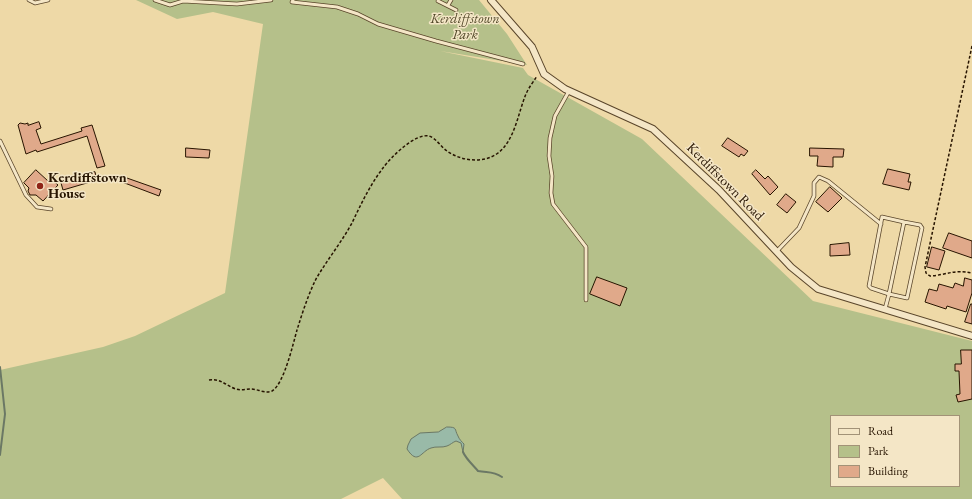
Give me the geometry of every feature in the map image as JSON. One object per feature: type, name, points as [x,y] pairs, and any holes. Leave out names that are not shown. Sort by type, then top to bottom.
[{"type":"street","name":"Kerdiffstown Road","points":[[491,0],[532,47],[544,74],[569,91],[653,129],[719,190],[791,267],[818,289],[972,336]]},
{"type":"lane","points":[[29,0],[35,3],[48,0]]},
{"type":"lane","points":[[155,0],[170,5],[183,1],[237,4],[271,0]]},
{"type":"lane","points":[[293,0],[292,2],[344,10],[358,14],[378,24],[523,64]]},
{"type":"lane","points":[[448,5],[451,0]]},
{"type":"lane","points":[[438,1],[456,10]]},
{"type":"lane","points":[[569,91],[555,116],[550,138],[549,156],[552,176],[551,193],[553,204],[586,247],[586,300]]},
{"type":"lane","points":[[0,141],[26,195],[37,207],[50,209]]},
{"type":"lane","points":[[777,252],[799,228],[814,196],[814,183],[819,177],[828,181],[881,224]]},
{"type":"lane","points":[[882,217],[920,225],[922,228],[907,298],[889,294],[869,286],[881,224],[882,217]]},
{"type":"lane","points":[[885,309],[904,222]]},
{"type":"path","points":[[972,46],[925,267],[926,273],[930,276],[954,271],[972,273]]},
{"type":"path","points":[[209,380],[218,379],[238,390],[251,389],[267,392],[273,390],[284,373],[301,318],[316,280],[338,247],[352,223],[359,206],[383,167],[398,151],[418,137],[424,136],[430,136],[446,151],[459,158],[469,160],[490,158],[498,153],[508,142],[527,92],[542,69]]},
{"type":"green space","name":"Kerdiffstown Park","points":[[136,0],[479,0],[507,34],[527,65],[440,51],[523,68],[528,75],[642,139],[813,301],[972,341],[972,499],[402,499],[383,478],[341,499],[0,499],[0,370],[103,347],[135,336],[225,293],[263,24],[213,12],[177,19]]},
{"type":"shaded area","points":[[447,427],[453,427],[455,429],[459,438],[464,444],[463,452],[461,443],[456,441],[445,447],[431,448],[417,457],[411,454],[407,449],[411,439],[420,433],[438,432]]},
{"type":"building","points":[[39,122],[41,128],[36,130],[41,144],[82,131],[81,128],[92,125],[105,166],[97,168],[87,136],[26,154],[18,125],[20,123],[28,123],[28,125]]},
{"type":"building","points":[[728,138],[748,151],[744,156],[741,154],[739,157],[722,146]]},
{"type":"building","points":[[186,148],[210,150],[209,158],[186,157]]},
{"type":"building","points":[[810,148],[844,149],[843,157],[833,157],[833,167],[817,166],[818,156],[810,156]]},
{"type":"building","points":[[888,169],[910,174],[908,182],[911,182],[909,190],[883,184]]},
{"type":"building","name":"Kerdiffstown House","points":[[36,170],[48,181],[50,178],[58,185],[43,201],[36,195],[30,195],[28,191],[29,188],[24,183]]},
{"type":"building","points":[[756,170],[765,179],[768,176],[778,187],[770,195],[752,174]]},
{"type":"building","points":[[95,172],[97,180],[63,190],[61,183]]},
{"type":"building","points":[[124,177],[161,190],[159,196],[122,182]]},
{"type":"building","points":[[830,187],[842,198],[828,212],[816,202]]},
{"type":"building","points":[[786,194],[796,202],[787,213],[777,205]]},
{"type":"building","points":[[949,233],[972,241],[972,258],[943,248]]},
{"type":"building","points":[[849,243],[850,255],[830,256],[830,245]]},
{"type":"building","points":[[932,247],[945,251],[939,270],[927,267]]},
{"type":"building","points":[[597,277],[627,288],[620,306],[590,294]]},
{"type":"building","points":[[965,278],[972,280],[972,293],[966,312],[947,306],[946,309],[925,302],[929,289],[937,291],[939,284],[953,288],[955,283],[963,286]]},
{"type":"building","points":[[972,304],[972,324],[965,322]]},
{"type":"building","points":[[961,350],[972,350],[972,399],[958,402],[956,395],[960,394],[959,371],[955,371],[955,364],[961,364]]},
{"type":"waterway","points":[[0,367],[5,414],[0,455]]},
{"type":"waterway","points":[[463,452],[478,471],[493,473],[502,477]]},
{"type":"place","name":"Kerdiffstown House","points":[[40,186]]}]
